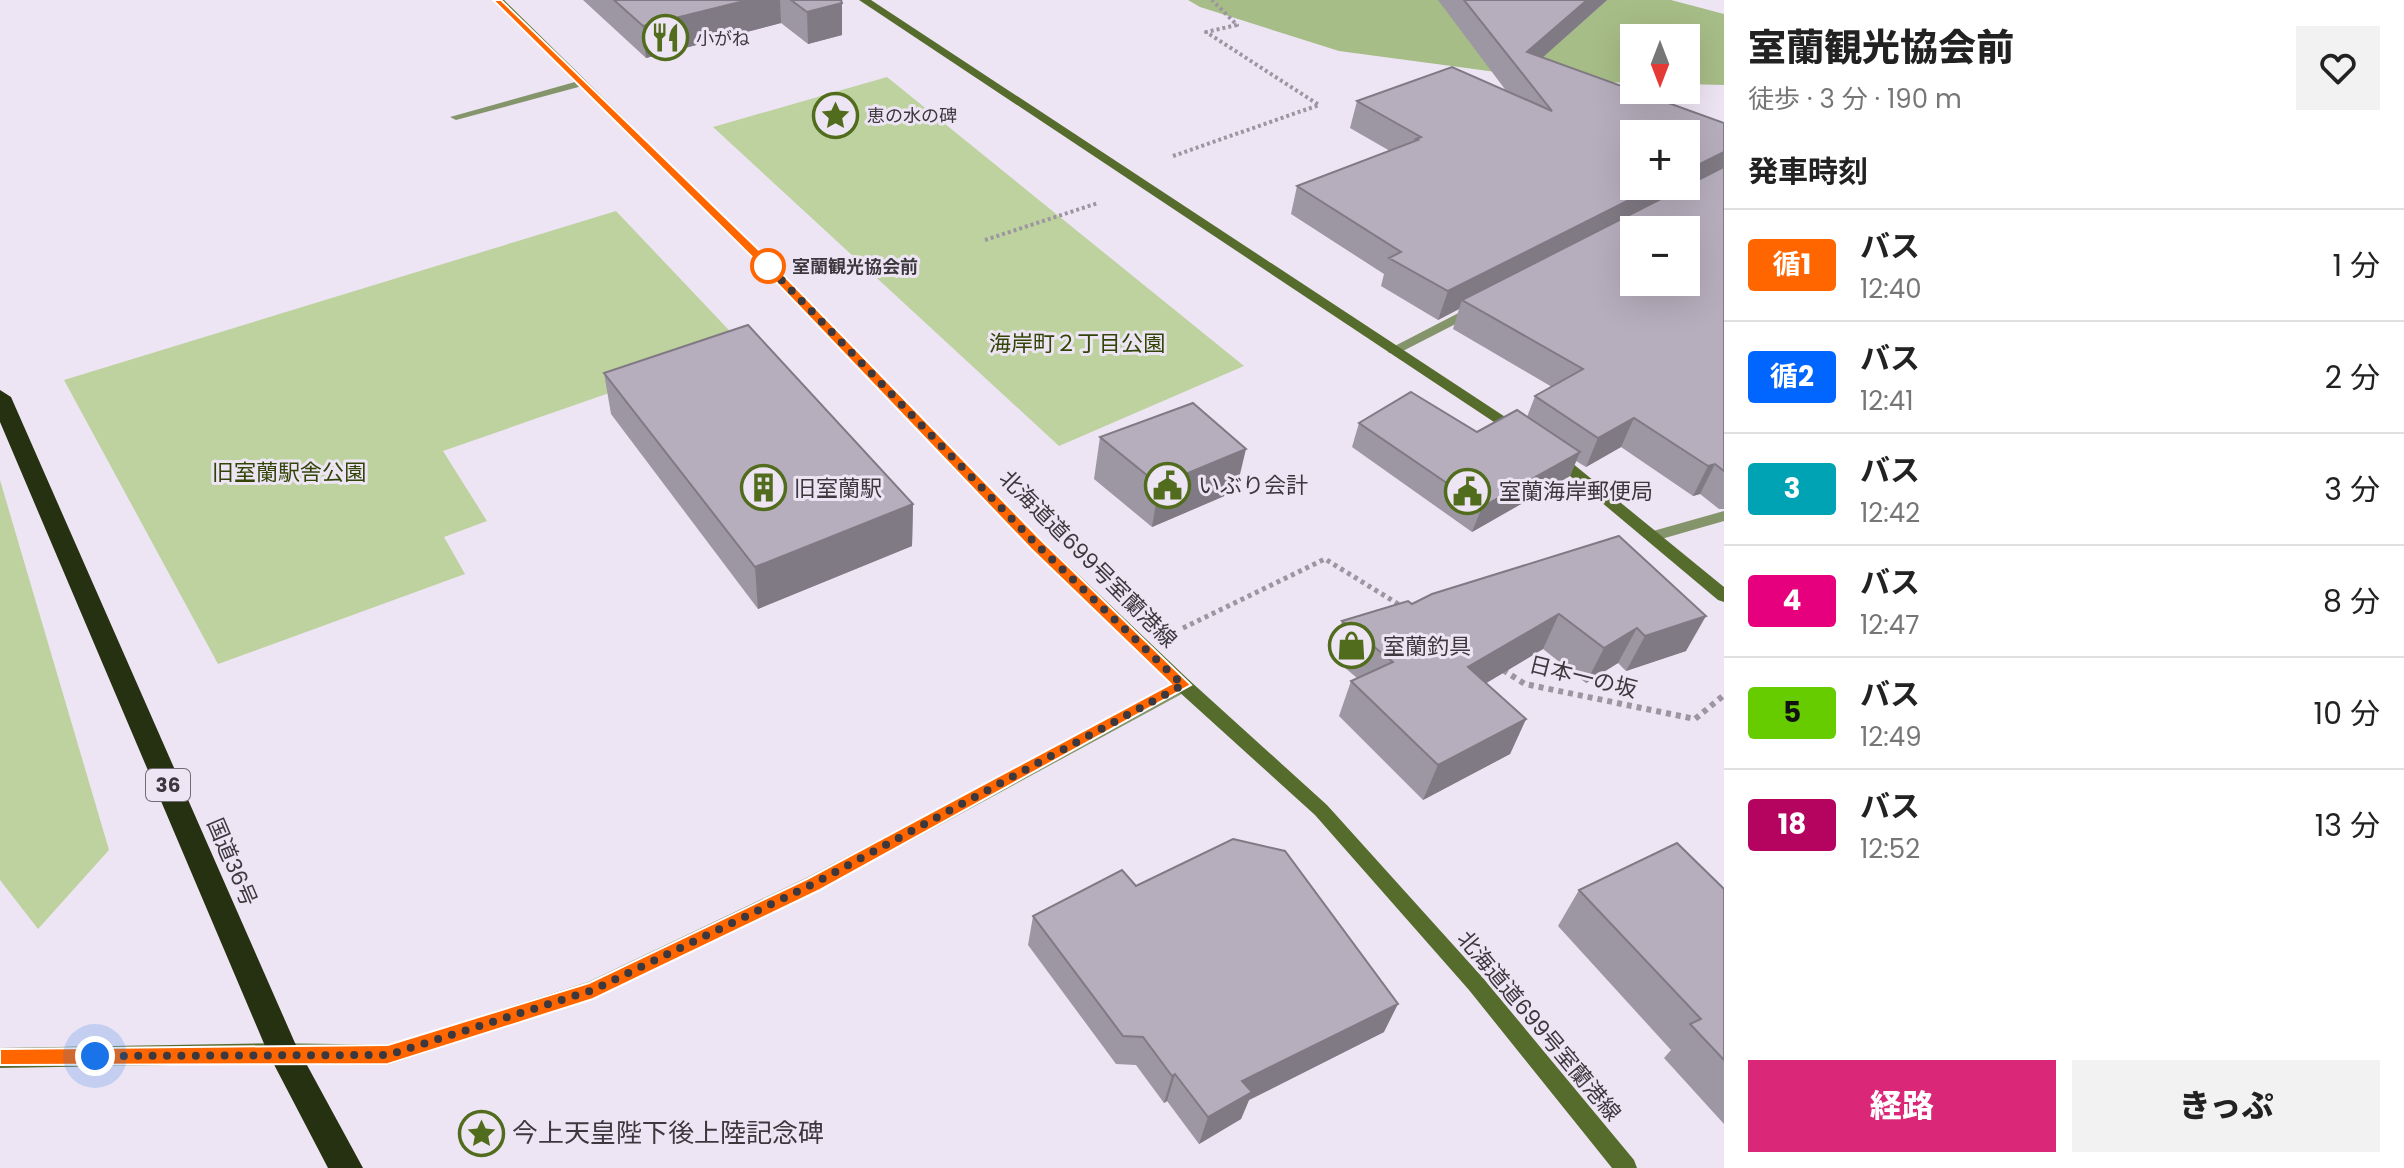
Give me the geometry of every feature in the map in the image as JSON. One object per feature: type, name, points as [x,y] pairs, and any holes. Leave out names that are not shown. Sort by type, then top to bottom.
[{"type":"highway","name":"国道36号","points":[[0,397],[284,1053],[346,1168]]},
{"type":"main road","name":"北海道道699号室蘭港線","points":[[498,0],[755,254],[1037,545],[1183,685],[1321,810],[1476,984],[1626,1168]]},
{"type":"main road","points":[[864,0],[1534,442]]},
{"type":"main road","points":[[1547,450],[1586,478],[1651,537],[1724,596]]},
{"type":"main road","points":[[0,1058],[284,1053]]},
{"type":"street","points":[[456,117],[582,83]]},
{"type":"street","points":[[1394,350],[1490,301]]},
{"type":"street","points":[[1651,537],[1724,516]]},
{"type":"street","points":[[284,1053],[388,1055],[593,990],[813,884],[1183,685]]},
{"type":"path","points":[[1164,159],[1319,105],[1206,32],[1237,25],[1212,0]]},
{"type":"path","points":[[985,240],[1098,203]]},
{"type":"path","points":[[1143,647],[1325,559],[1405,609]]},
{"type":"path","name":"日本一の坂","points":[[1498,667],[1525,684],[1695,719],[1724,695]]},
{"type":"green space","points":[[1188,0],[1671,0],[1724,14],[1724,85],[1700,84],[1700,24],[1620,24],[1620,83],[1564,81],[1339,51],[1200,7]]},
{"type":"green space","name":"海岸町２丁目公園","points":[[887,77],[1244,366],[1059,446],[713,127]]},
{"type":"green space","name":"旧室蘭駅舎公園","points":[[616,211],[744,346],[443,451],[487,521],[444,537],[465,574],[218,664],[64,380]]},
{"type":"green space","points":[[0,480],[109,850],[38,929],[0,880]]},
{"type":"building","points":[[614,0],[748,0],[643,26]]},
{"type":"building","points":[[791,0],[841,0],[842,3],[807,12]]},
{"type":"building","points":[[1464,0],[1587,0],[1527,52],[1620,86],[1620,104],[1671,104],[1724,123],[1724,152],[1700,164],[1700,120],[1620,120],[1620,200],[1629,200],[1448,291],[1389,258],[1401,252],[1297,186],[1418,140],[1421,137],[1357,101],[1452,67],[1552,111]]},
{"type":"building","points":[[1724,167],[1724,471],[1715,464],[1708,466],[1634,418],[1598,438],[1535,396],[1583,369],[1462,300],[1620,220],[1620,296],[1700,296],[1700,216],[1627,216],[1659,200],[1700,200],[1700,179]]},
{"type":"building","name":"旧室蘭駅","points":[[748,325],[913,504],[755,567],[604,373]]},
{"type":"building","points":[[1411,392],[1477,432],[1517,410],[1580,452],[1482,507],[1359,423]]},
{"type":"building","points":[[1193,403],[1246,449],[1159,485],[1100,437]]},
{"type":"building","points":[[1619,536],[1706,616],[1645,636],[1637,628],[1604,648],[1559,614],[1468,667],[1526,719],[1438,765],[1351,681],[1393,662],[1342,621],[1408,601],[1412,604],[1432,594]]},
{"type":"building","points":[[1233,839],[1285,851],[1398,1004],[1242,1081],[1252,1092],[1208,1117],[1143,1037],[1123,1036],[1033,916],[1122,870],[1136,886]]},
{"type":"building","points":[[1677,843],[1724,889],[1724,1060],[1690,1024],[1701,1019],[1579,890]]},
{"type":"bus line","name":"循1","points":[[0,1058],[284,1053],[388,1055],[593,990],[813,884],[1183,685],[1037,545],[755,254],[498,0]]},
{"type":"place","name":"小がね","points":[[665,38]]},
{"type":"place","name":"恵の水の碑","points":[[836,115]]},
{"type":"place","name":"室蘭観光協会前","points":[[768,266]]},
{"type":"place","name":"いぶり会計","points":[[1167,485]]},
{"type":"place","name":"旧室蘭駅","points":[[763,488]]},
{"type":"place","name":"室蘭海岸郵便局","points":[[1468,491]]},
{"type":"place","name":"室蘭釣具","points":[[1352,646]]},
{"type":"place","name":"今上天皇陛下後上陸記念碑","points":[[481,1133]]},
{"type":"route","points":[[95,1056],[388,1055],[593,990],[813,884],[1183,685],[1037,545],[768,266]]}]
